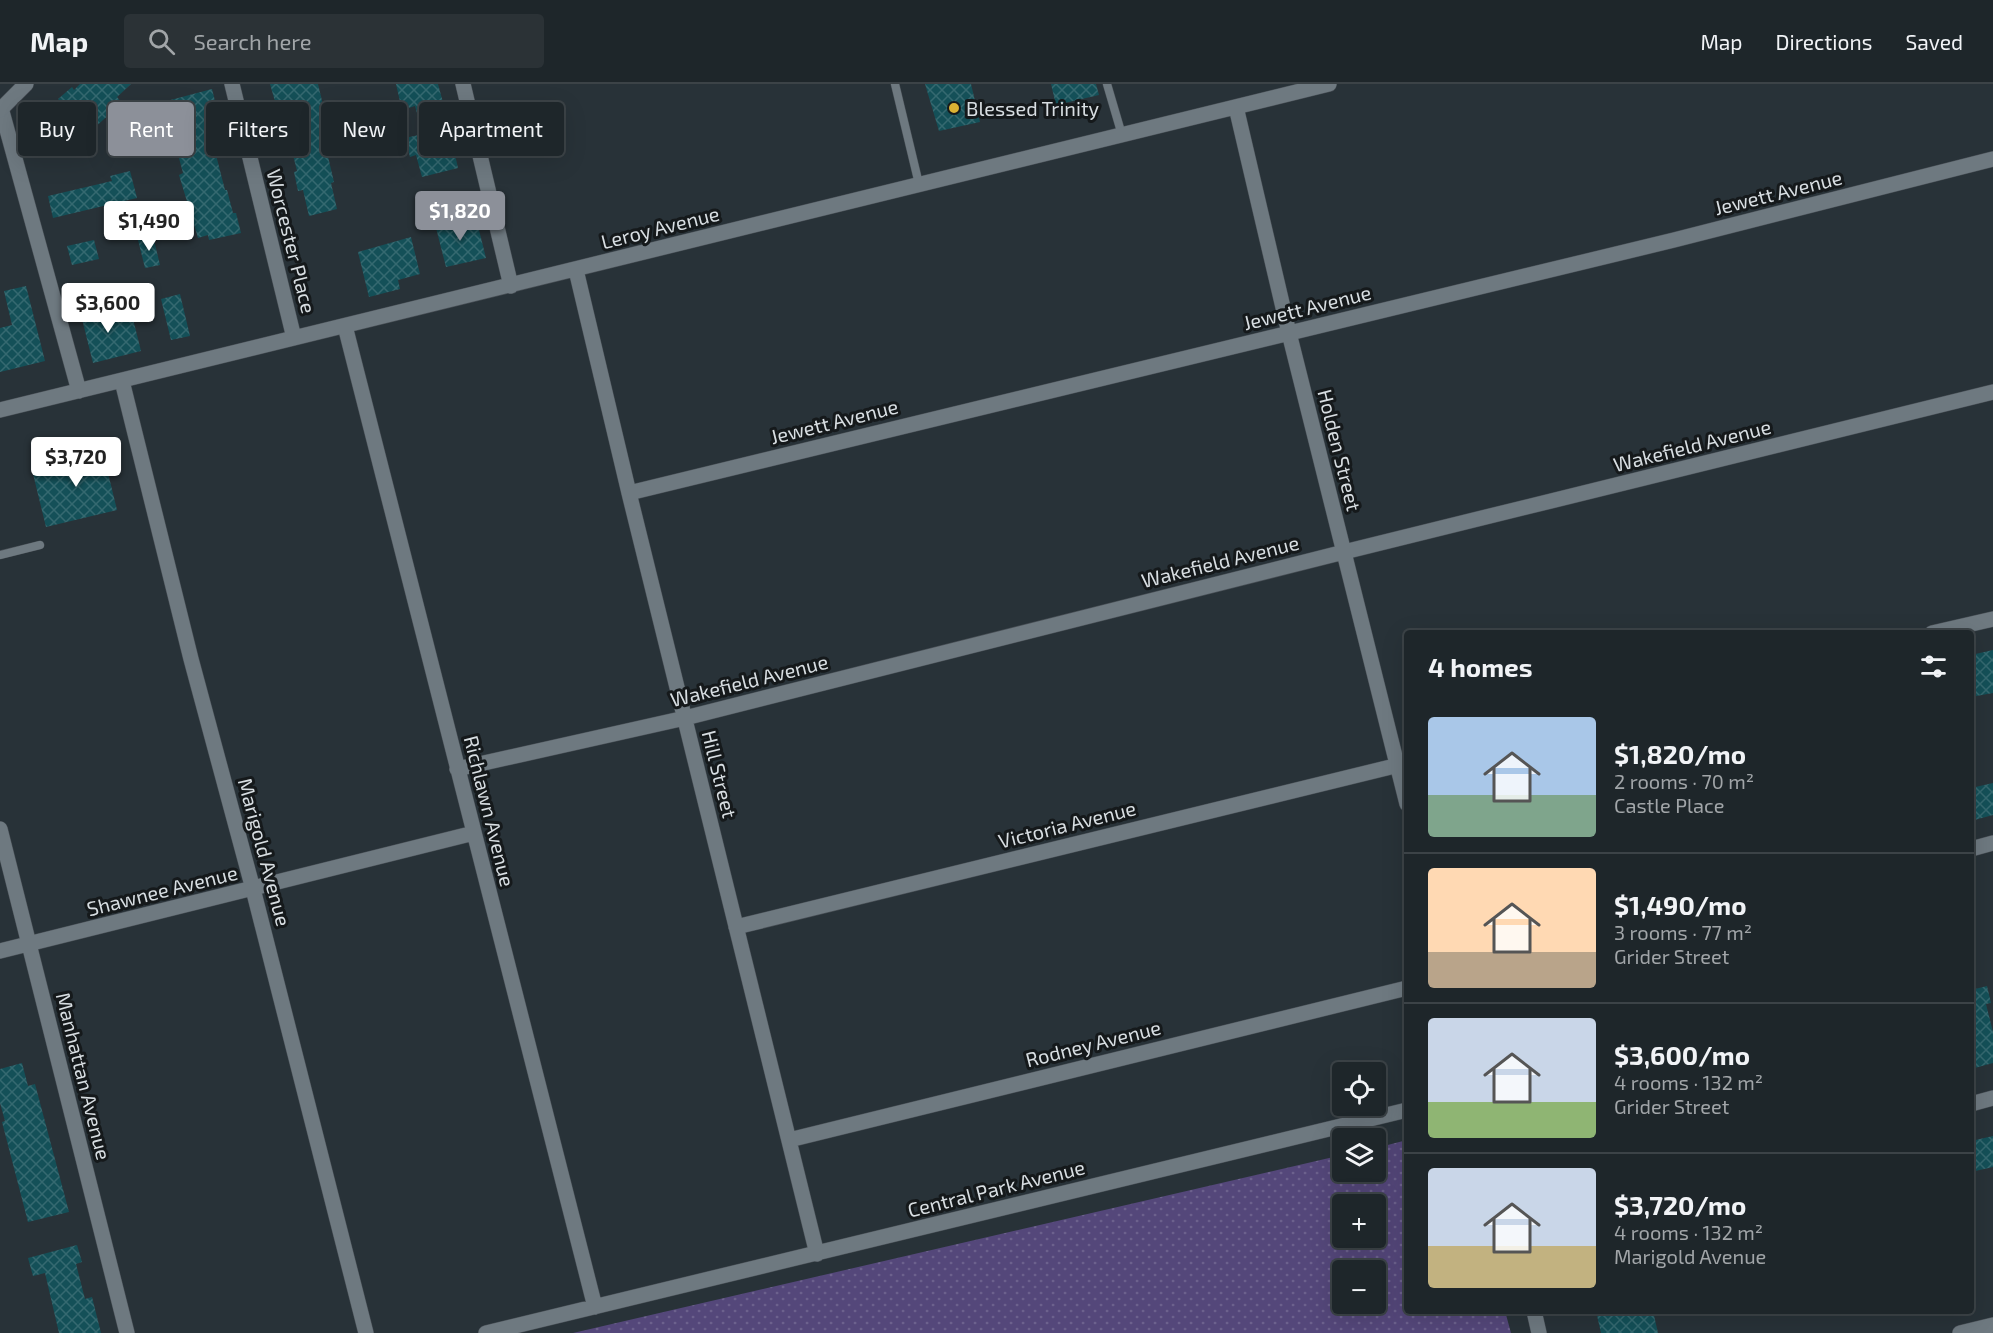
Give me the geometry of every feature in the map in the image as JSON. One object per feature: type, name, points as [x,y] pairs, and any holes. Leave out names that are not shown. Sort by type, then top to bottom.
[{"type":"street","points":[[26,84],[0,107],[79,391]]},
{"type":"street","name":"Worcester Place","points":[[232,84],[294,338]]},
{"type":"street","points":[[463,84],[512,286]]},
{"type":"street","name":"Leroy Avenue","points":[[0,410],[1329,84]]},
{"type":"street","name":"Holden Street","points":[[1236,107],[1289,333],[1344,552],[1402,764],[1404,780]]},
{"type":"street","name":"Jewett Avenue","points":[[629,493],[1674,240],[1993,159]]},
{"type":"street","name":"Hill Street","points":[[576,270],[817,1254]]},
{"type":"street","name":"Richlawn Avenue","points":[[345,326],[595,1307]]},
{"type":"street","name":"Marigold Avenue","points":[[122,381],[191,659],[253,889],[366,1333]]},
{"type":"street","name":"Wakefield Avenue","points":[[457,769],[684,718],[1993,392]]},
{"type":"street","points":[[1945,630],[1993,619]]},
{"type":"street","name":"Victoria Avenue","points":[[736,927],[1402,764]]},
{"type":"street","name":"Manhattan Avenue","points":[[0,829],[127,1333]]},
{"type":"street","name":"Shawnee Avenue","points":[[0,951],[474,832]]},
{"type":"street","points":[[1974,848],[1993,843]]},
{"type":"street","name":"Rodney Avenue","points":[[789,1140],[1404,989]]},
{"type":"street","points":[[1974,1103],[1993,1098]]},
{"type":"street","name":"Central Park Avenue","points":[[486,1333],[1404,1111]]},
{"type":"street","points":[[1535,1314],[1539,1333]]},
{"type":"street","points":[[1960,1333],[1993,1325]]},
{"type":"lane","points":[[895,84],[919,184]]},
{"type":"lane","points":[[1107,84],[1122,135]]},
{"type":"lane","points":[[0,555],[40,545]]},
{"type":"shaded area","points":[[1404,1141],[1404,1314],[1506,1314],[1511,1333],[573,1333],[1332,1157],[1332,1182],[1386,1182],[1386,1145]]},
{"type":"building","points":[[80,84],[131,84],[117,97],[121,102],[108,102],[108,116],[96,126],[96,102],[61,102],[58,99],[72,87],[74,90]]},
{"type":"building","points":[[270,84],[318,84],[322,102],[319,106],[321,156],[328,156],[337,209],[309,216],[303,190],[298,191],[293,156],[309,156],[309,102],[275,102]]},
{"type":"building","points":[[396,84],[438,84],[443,102],[419,102],[419,120],[415,106],[407,108],[407,102],[400,102]]},
{"type":"building","name":"Blessed Trinity","points":[[925,84],[971,84],[980,122],[939,131]]},
{"type":"building","points":[[1051,84],[1096,84],[1099,95],[1056,105]]},
{"type":"building","points":[[212,89],[215,102],[206,102],[205,112],[206,156],[216,156],[225,190],[227,190],[233,213],[236,213],[241,233],[209,240],[208,235],[198,238],[179,175],[183,173],[178,156],[194,156],[194,102],[163,102]]},
{"type":"building","points":[[419,135],[419,156],[455,156],[458,168],[422,177],[416,155],[410,157],[407,138]]},
{"type":"building","points":[[130,171],[137,198],[53,218],[48,196],[112,181],[110,176]]},
{"type":"building","points":[[476,218],[486,258],[446,267],[435,224],[454,219],[455,223]]},
{"type":"building","points":[[153,236],[160,265],[145,268],[138,240]]},
{"type":"building","points":[[411,237],[420,274],[398,280],[400,289],[369,297],[358,252]]},
{"type":"building","points":[[94,240],[99,259],[72,265],[67,246]]},
{"type":"building","points":[[26,286],[45,361],[0,372],[0,328],[12,325],[4,291]]},
{"type":"building","points":[[180,294],[190,336],[171,340],[161,299]]},
{"type":"building","points":[[102,302],[107,321],[132,315],[141,351],[93,363],[79,307]]},
{"type":"building","points":[[101,444],[117,510],[46,527],[33,474],[68,465],[65,453]]},
{"type":"building","points":[[1993,650],[1993,693],[1974,696],[1974,654]]},
{"type":"building","points":[[1993,783],[1993,815],[1974,820],[1974,787]]},
{"type":"building","points":[[1987,986],[1991,1003],[1986,1004],[1993,1032],[1993,1063],[1974,1068],[1974,989]]},
{"type":"building","points":[[22,1063],[28,1086],[35,1084],[69,1212],[28,1222],[2,1122],[5,1121],[0,1103],[0,1069]]},
{"type":"building","points":[[1993,1136],[1993,1167],[1974,1171],[1974,1140]]},
{"type":"building","points":[[77,1245],[82,1262],[76,1264],[85,1299],[92,1297],[101,1333],[59,1333],[45,1273],[33,1276],[28,1258]]},
{"type":"building","points":[[1597,1314],[1654,1314],[1658,1333],[1601,1333]]},
{"type":"place","name":"Blessed Trinity","points":[[954,108]]}]
